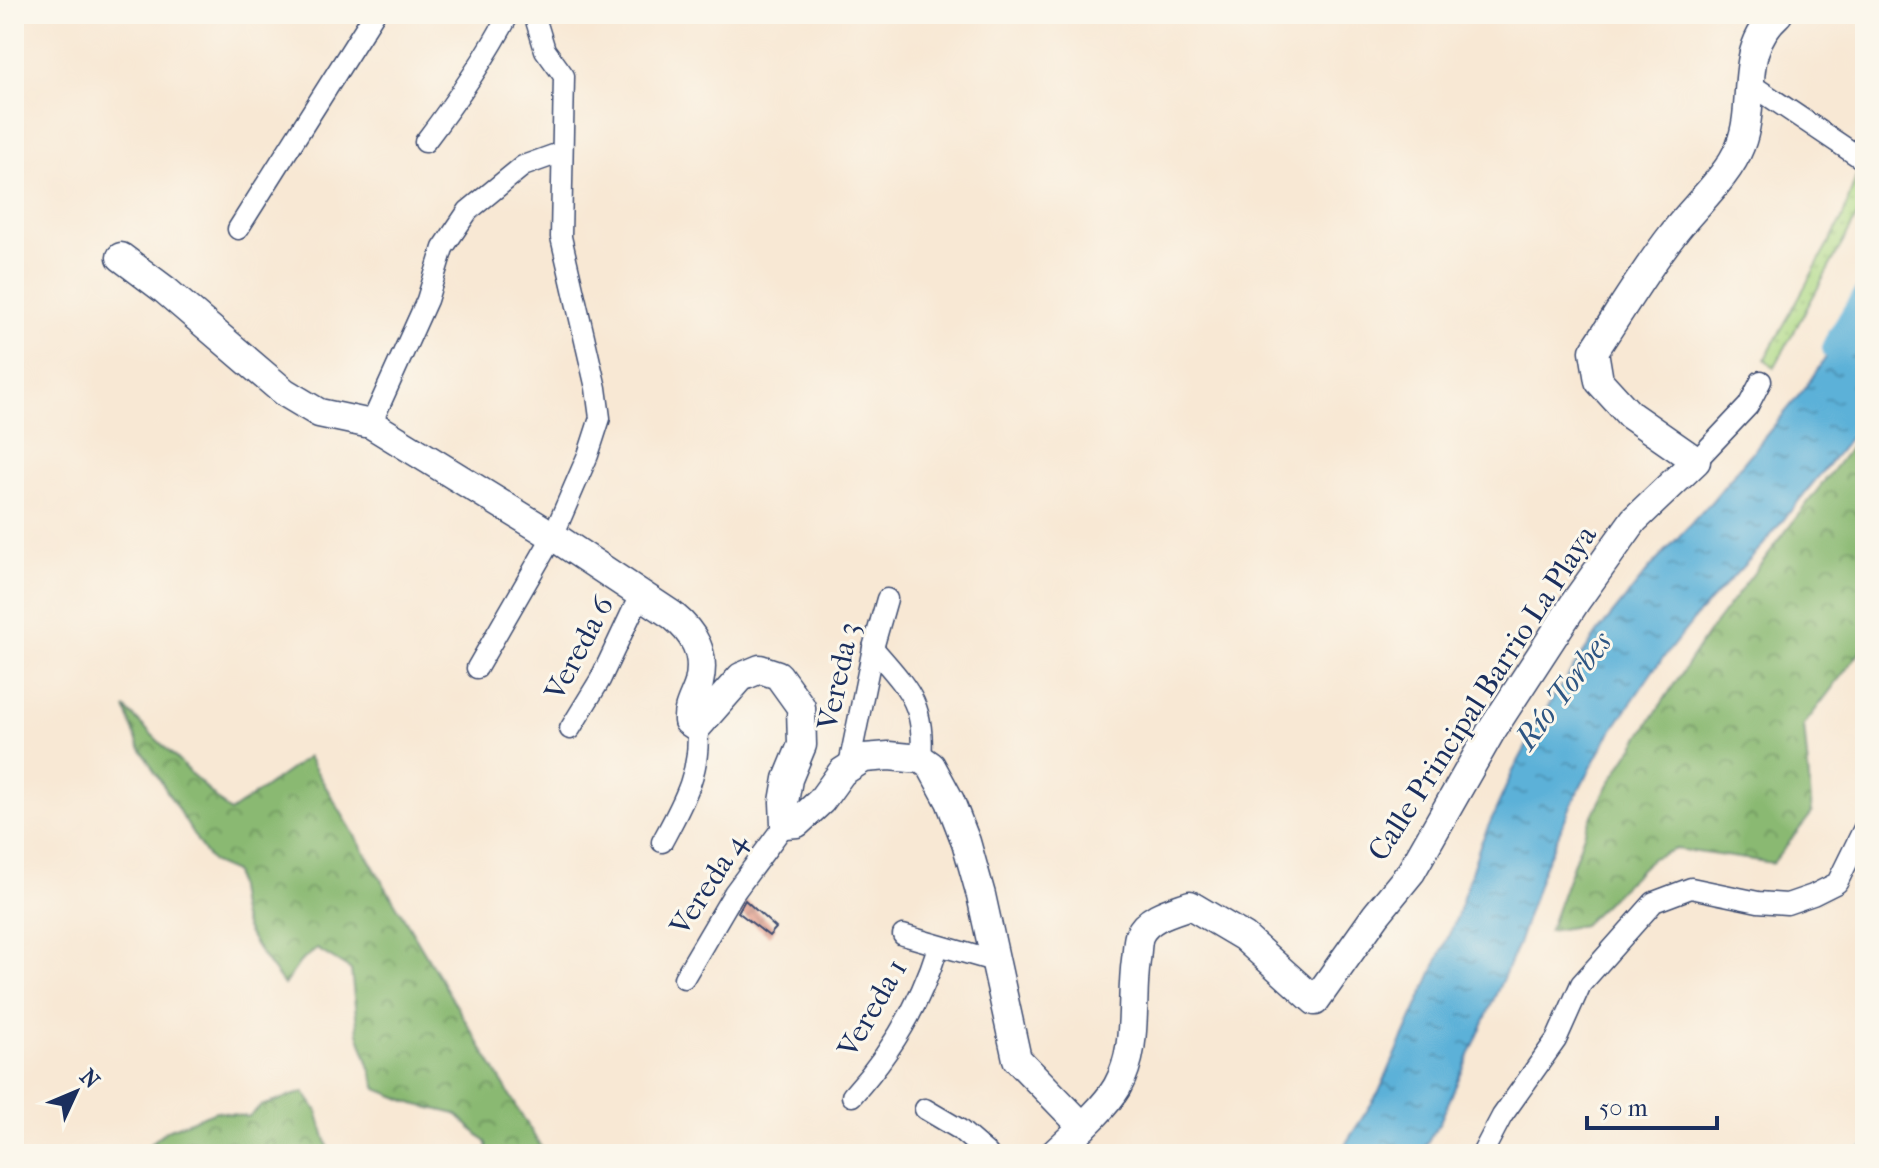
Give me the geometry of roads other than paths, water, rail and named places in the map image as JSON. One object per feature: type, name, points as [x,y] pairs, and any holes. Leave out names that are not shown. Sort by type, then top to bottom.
[{"type":"street","points":[[238,229],[374,14]]},
{"type":"street","points":[[425,142],[462,93],[509,14]]},
{"type":"street","points":[[477,668],[553,536],[588,455],[600,418],[596,388],[561,237],[564,76],[545,50],[534,14]]},
{"type":"street","points":[[1761,381],[1748,406],[1696,461],[1630,415],[1599,381],[1594,351],[1672,234],[1732,162],[1741,145],[1755,43],[1778,14]]},
{"type":"street","points":[[1749,83],[1865,161]]},
{"type":"street","points":[[371,424],[427,300],[443,248],[468,211],[523,166],[562,152]]},
{"type":"street","points":[[121,257],[165,290],[284,392],[319,413],[371,424],[553,536],[679,621],[698,643],[701,662],[699,682],[688,711],[688,721],[697,727]]},
{"type":"street","name":"Calle Principal Barrio La Playa","points":[[1054,1154],[1083,1127],[1117,1087],[1128,1052],[1134,1017],[1133,981],[1140,934],[1161,915],[1190,905],[1244,937],[1315,1001],[1376,915],[1411,872],[1490,733],[1576,601],[1634,520],[1696,461]]},
{"type":"street","name":"Vereda 6","points":[[570,729],[600,680],[640,595]]},
{"type":"street","name":"Vereda 3","points":[[849,765],[873,648],[887,599]]},
{"type":"street","points":[[873,648],[911,693],[923,732],[921,759]]},
{"type":"street","points":[[662,842],[689,793],[699,747],[697,727],[741,677],[760,669],[778,675],[801,707],[802,745],[788,779],[784,802],[785,824],[797,823],[821,801],[849,765],[864,758],[889,756],[921,759],[931,766],[938,778],[966,842],[997,962],[1017,1059],[1083,1127]]},
{"type":"street","name":"Vereda 4","points":[[684,978],[734,893],[785,824]]},
{"type":"street","points":[[1482,1154],[1502,1116],[1556,1040],[1581,984],[1654,902],[1691,888],[1758,902],[1787,904],[1813,895],[1837,883],[1865,826]]},
{"type":"street","name":"Vereda 1","points":[[903,935],[997,962]]},
{"type":"street","name":"Vereda 1","points":[[852,1096],[873,1073],[895,1040],[931,969],[938,947]]},
{"type":"street","points":[[925,1109],[959,1129],[988,1154]]},
{"type":"water","points":[[1865,302],[1865,419],[1763,545],[1699,613],[1652,672],[1609,735],[1573,801],[1543,870],[1518,944],[1439,1124],[1420,1154],[1339,1154],[1379,1092],[1456,919],[1480,845],[1513,771],[1552,699],[1598,632],[1649,569],[1712,501],[1801,393]]},
{"type":"waterway","name":"Río Torbes","points":[[1837,347],[1865,300]]},
{"type":"waterway","points":[[1855,1154],[1865,1148]]}]
